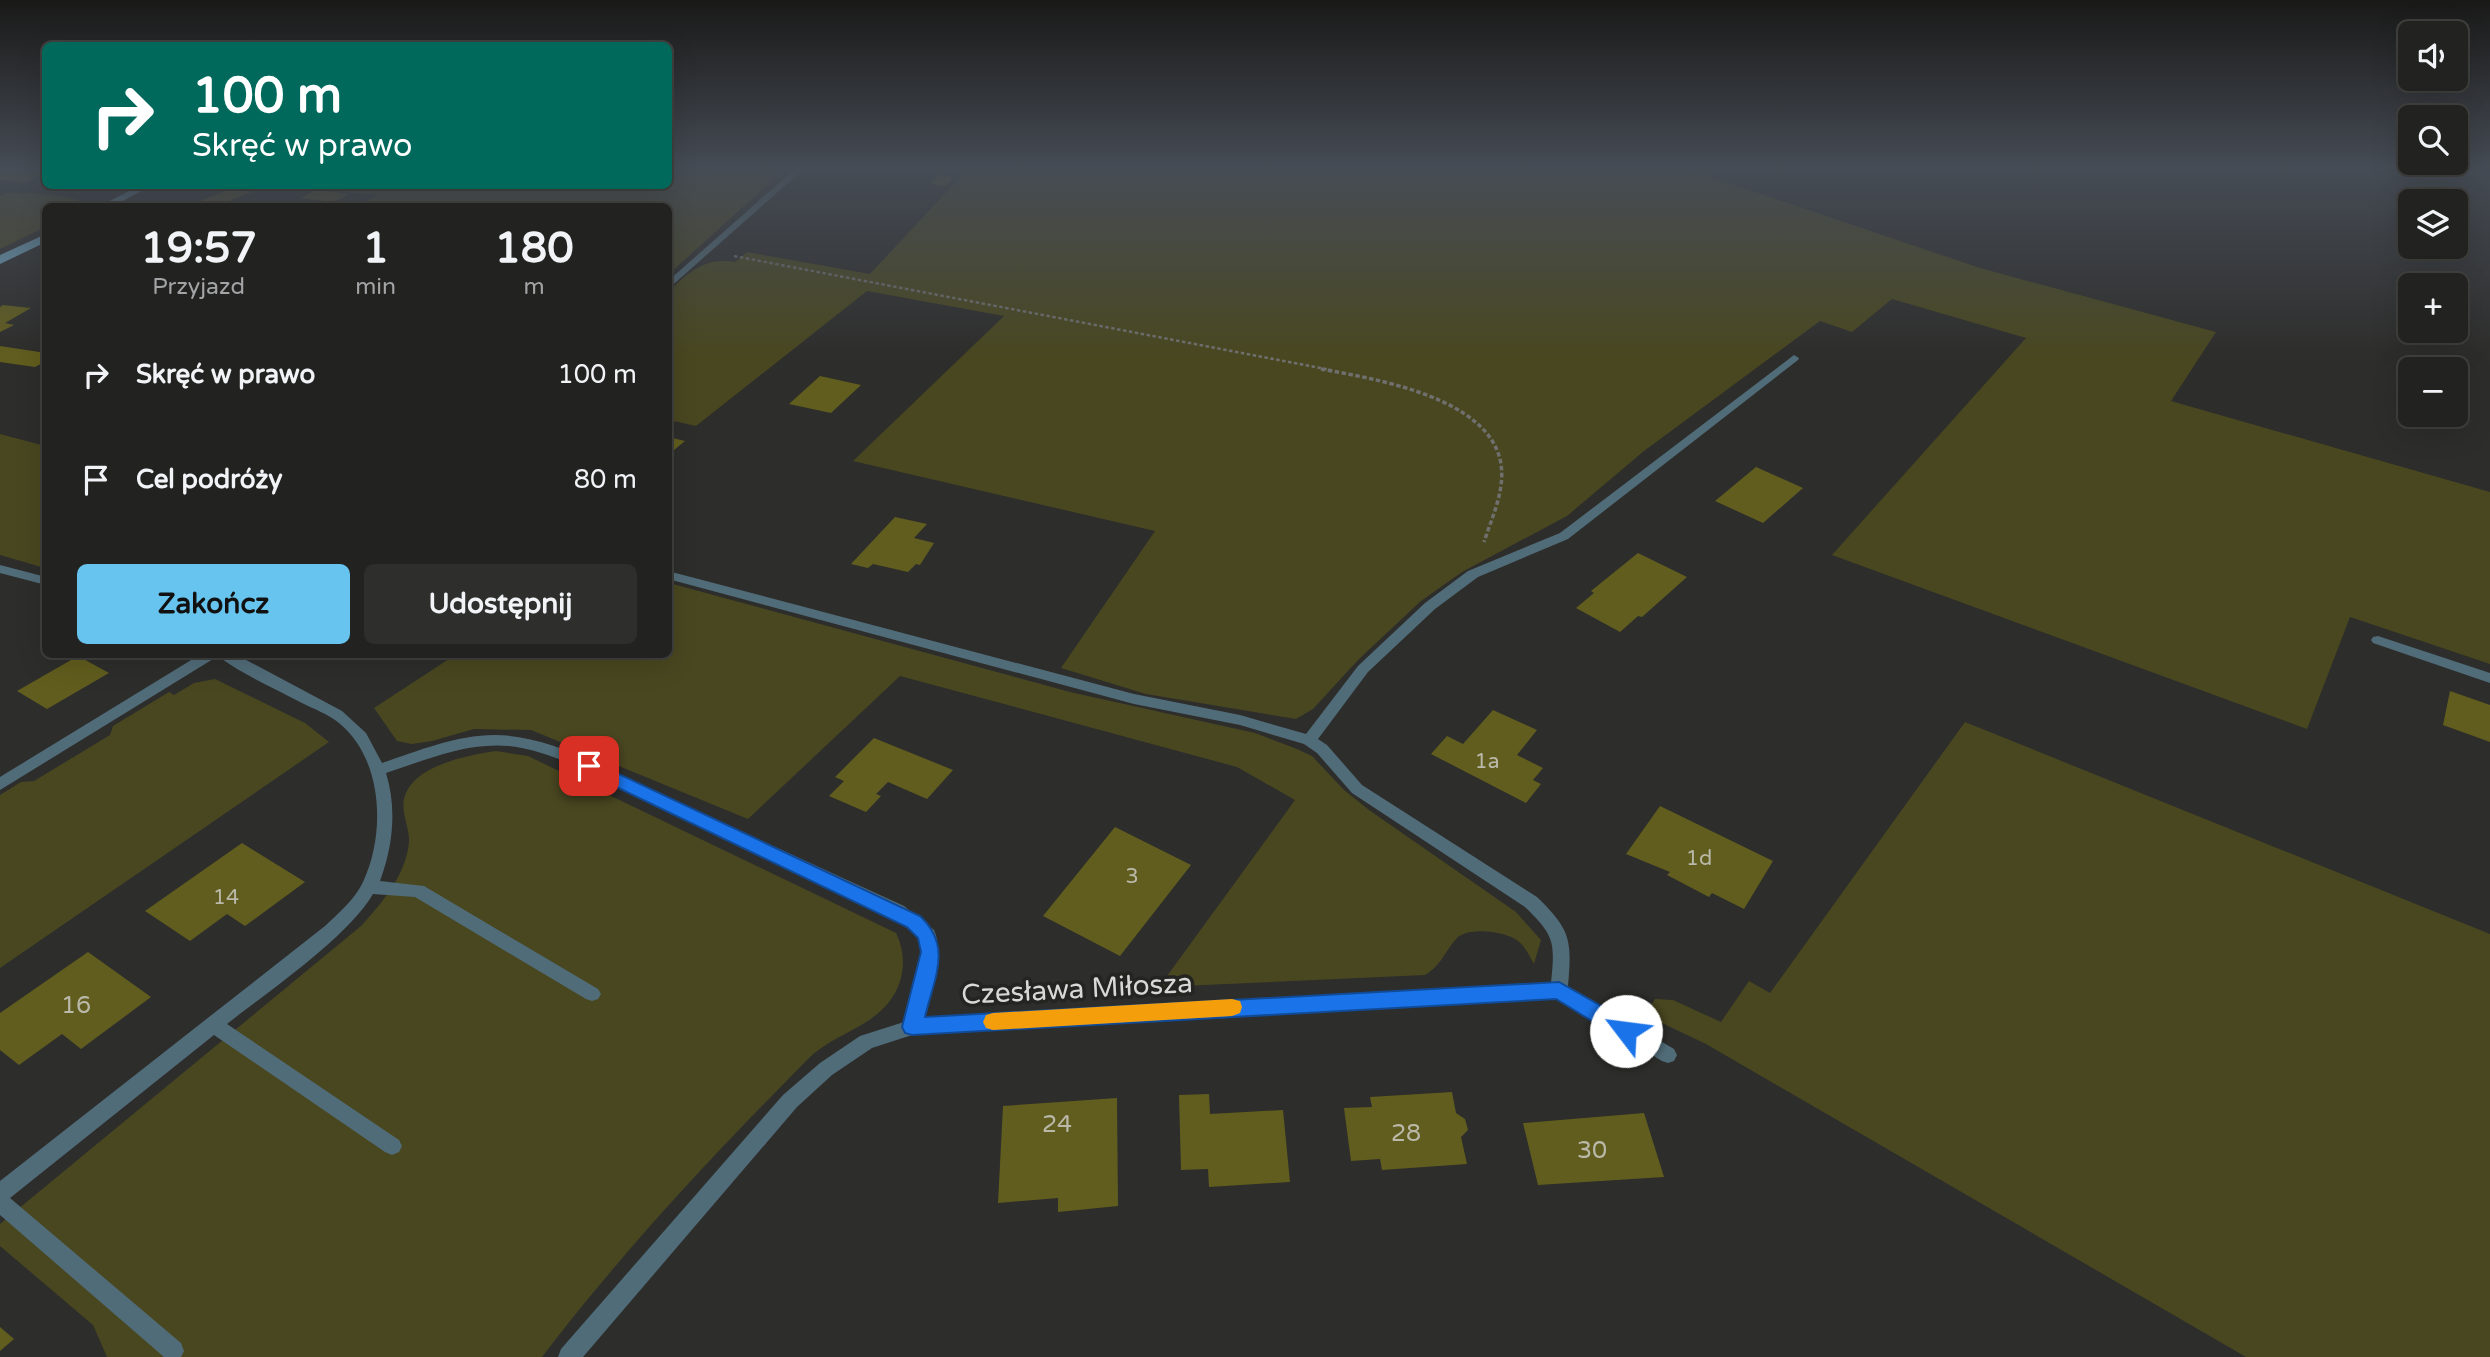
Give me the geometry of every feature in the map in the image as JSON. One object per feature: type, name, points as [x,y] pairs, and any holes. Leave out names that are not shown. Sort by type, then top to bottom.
[{"type":"main road","points":[[0,260],[42,239]]},
{"type":"street","points":[[672,282],[729,231]]},
{"type":"street","points":[[1309,740],[1363,669],[1430,606],[1473,574],[1564,536],[1794,358]]},
{"type":"street","points":[[0,569],[42,580]]},
{"type":"street","points":[[672,576],[1133,699],[1240,720],[1309,740],[1322,749],[1357,789],[1531,902],[1556,925],[1563,940],[1559,990],[1668,1055]]},
{"type":"street","points":[[2378,640],[2490,678]]},
{"type":"street","points":[[0,784],[205,658]]},
{"type":"street","points":[[0,1193],[214,1025],[343,919],[369,887],[382,856],[386,829],[378,770],[371,751],[344,719],[230,658]]},
{"type":"street","points":[[378,770],[469,743],[509,741],[549,751],[589,766],[898,911],[928,935],[930,952],[912,1027]]},
{"type":"street","points":[[369,887],[418,891],[592,994]]},
{"type":"street","name":"Czesława Miłosza","points":[[569,1357],[790,1101],[826,1069],[866,1042],[912,1027],[1559,990]]},
{"type":"street","points":[[214,1025],[392,1146]]},
{"type":"street","points":[[0,1202],[173,1351]]},
{"type":"path","points":[[706,251],[1371,378],[1425,394],[1479,422],[1493,439],[1501,466],[1500,489],[1473,574]]},
{"type":"shaded area","points":[[0,231],[36,231],[0,249]]},
{"type":"shaded area","points":[[672,231],[716,231],[672,271]]},
{"type":"shaded area","points":[[910,231],[1871,231],[1980,268],[2216,332],[2171,401],[2490,492],[2490,664],[2350,617],[2307,729],[1832,555],[2026,338],[1892,299],[1852,332],[1820,321],[1644,451],[1567,516],[1462,572],[1421,601],[1359,659],[1313,709],[1296,719],[1146,694],[1061,668],[1155,531],[853,461],[1004,316],[867,291],[696,426],[672,421],[672,289],[683,278],[706,264],[735,262],[747,252],[870,274]]},
{"type":"shaded area","points":[[0,434],[42,445],[42,567],[0,555]]},
{"type":"shaded area","points":[[672,584],[1070,692],[1255,733],[1297,749],[1312,756],[1344,790],[1369,810],[1516,912],[1541,940],[1534,964],[1524,947],[1515,939],[1494,932],[1477,931],[1457,938],[1439,963],[1425,975],[1159,987],[1295,800],[1237,767],[900,676],[748,819],[531,730],[474,729],[432,741],[412,744],[397,741],[374,708],[450,658],[672,658]]},
{"type":"shaded area","points":[[215,679],[305,723],[329,742],[0,968],[0,795],[21,782],[34,781],[110,735],[113,726],[169,692],[174,695],[194,683]]},
{"type":"shaded area","points":[[1965,722],[2490,934],[2490,1357],[2246,1357],[1706,1044],[1645,1015],[1655,999],[1673,1000],[1721,1022],[1749,981],[1770,993]]},
{"type":"shaded area","points":[[496,751],[528,756],[896,933],[902,950],[903,968],[894,994],[871,1019],[817,1051],[772,1095],[636,1242],[542,1357],[107,1357],[93,1325],[0,1246],[0,1224],[361,926],[385,898],[403,866],[409,842],[404,799],[409,787],[418,778],[457,759]]},
{"type":"building","points":[[0,307],[31,308],[5,323],[14,325],[0,332]]},
{"type":"building","points":[[0,346],[42,352],[42,363],[35,367],[0,362]]},
{"type":"building","points":[[820,376],[861,385],[831,413],[789,404]]},
{"type":"building","points":[[672,438],[685,441],[672,452]]},
{"type":"building","points":[[1756,467],[1803,488],[1763,523],[1715,501]]},
{"type":"building","points":[[895,517],[927,524],[914,538],[934,543],[920,565],[916,564],[908,572],[873,564],[868,568],[851,564]]},
{"type":"building","points":[[1638,553],[1687,577],[1642,617],[1638,616],[1620,632],[1576,608],[1594,593],[1591,591]]},
{"type":"building","points":[[75,658],[82,658],[109,673],[47,709],[17,691]]},
{"type":"building","points":[[2450,691],[2490,705],[2490,742],[2443,725]]},
{"type":"building","points":[[1493,710],[1537,730],[1517,755],[1543,768],[1533,780],[1541,784],[1526,803],[1431,754],[1447,736],[1463,744]]},
{"type":"building","points":[[874,738],[953,770],[927,799],[888,782],[876,794],[881,796],[866,812],[829,796],[844,781],[835,777]]},
{"type":"building","points":[[1660,806],[1773,861],[1744,909],[1712,893],[1709,897],[1667,875],[1670,872],[1626,854]]},
{"type":"building","points":[[1115,827],[1191,865],[1120,956],[1043,916]]},
{"type":"building","points":[[242,843],[305,882],[245,926],[227,914],[190,941],[145,911]]},
{"type":"building","points":[[88,952],[151,997],[81,1049],[62,1034],[19,1065],[0,1050],[0,1013]]},
{"type":"building","points":[[1452,1092],[1456,1113],[1465,1119],[1468,1130],[1461,1137],[1467,1164],[1382,1170],[1380,1159],[1351,1161],[1344,1108],[1372,1107],[1370,1097]]},
{"type":"building","points":[[1209,1094],[1210,1114],[1283,1110],[1290,1182],[1209,1187],[1208,1169],[1181,1170],[1179,1095]]},
{"type":"building","points":[[1117,1098],[1118,1206],[1058,1212],[1058,1198],[998,1203],[1003,1106]]},
{"type":"building","points":[[1644,1113],[1664,1177],[1538,1185],[1523,1123]]},
{"type":"building","points":[[0,1327],[14,1339],[0,1351]]},
{"type":"slow traffic","points":[[993,1022],[1232,1007]]},
{"type":"route","points":[[589,766],[898,911],[914,921],[928,935],[930,952],[912,1027],[1559,990],[1626,1031]]}]
